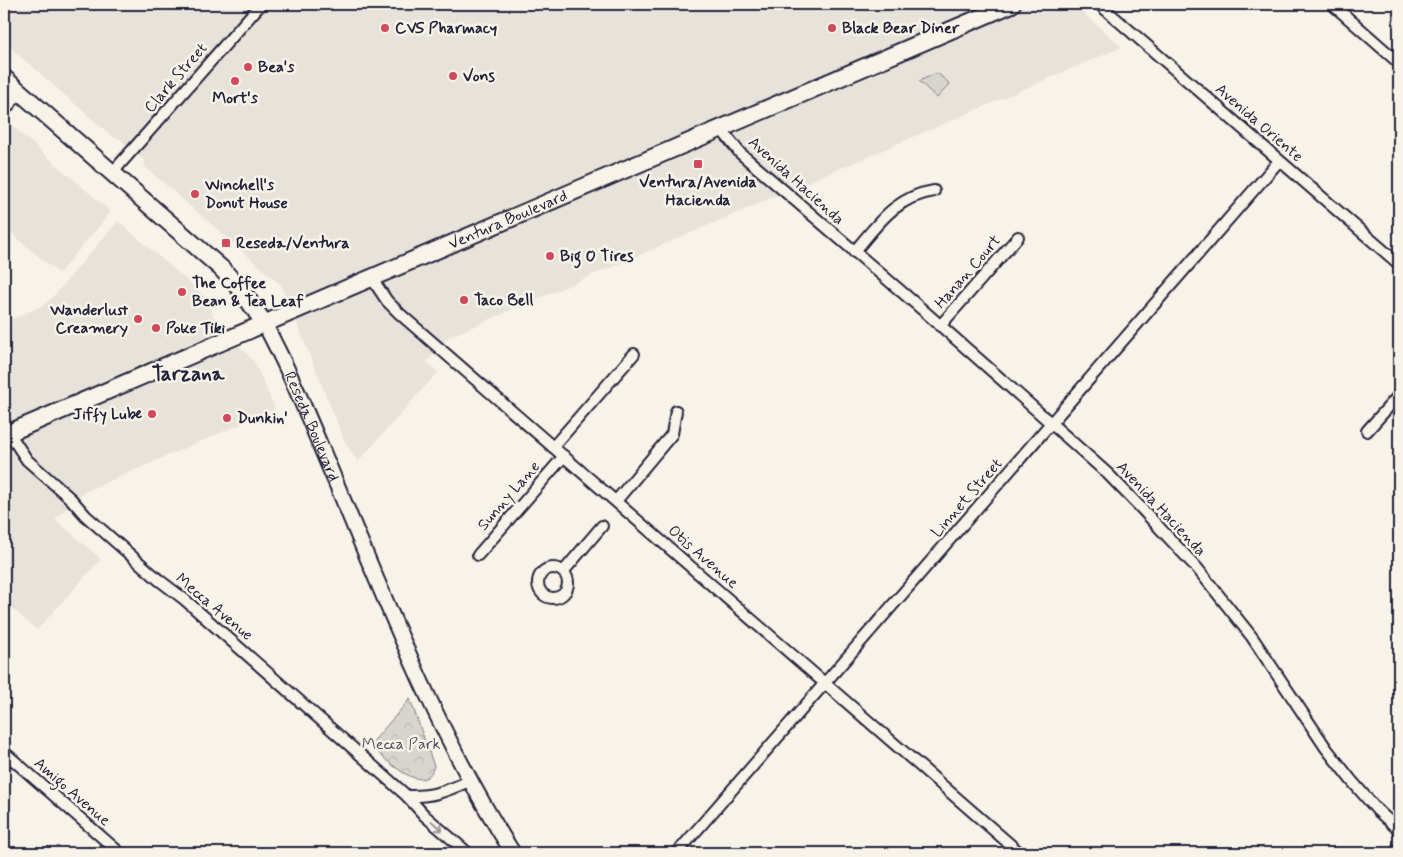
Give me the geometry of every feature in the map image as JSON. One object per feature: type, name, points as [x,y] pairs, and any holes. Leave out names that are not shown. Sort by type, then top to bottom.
[{"type":"main road","name":"Ventura Boulevard","points":[[7,434],[721,129],[917,43],[1012,4]]},
{"type":"main road","name":"Reseda Boulevard","points":[[4,78],[222,269],[242,291],[264,323],[303,404],[436,716],[469,781],[513,853]]},
{"type":"street","name":"Clark Street","points":[[113,172],[261,4]]},
{"type":"street","name":"Avenida Oriente","points":[[1099,4],[1399,264]]},
{"type":"street","points":[[1332,4],[1399,63]]},
{"type":"street","points":[[4,111],[20,92]]},
{"type":"street","name":"Avenida Hacienda","points":[[721,129],[740,153],[1052,424],[1108,474],[1142,509],[1196,568],[1252,637],[1326,748],[1351,780],[1377,810],[1399,830]]},
{"type":"street","name":"Linnet Street","points":[[677,853],[1279,161]]},
{"type":"street","points":[[854,252],[891,210],[920,193],[934,192]]},
{"type":"street","name":"Hanan Court","points":[[940,326],[1018,237]]},
{"type":"street","name":"Otis Avenue","points":[[371,277],[389,304],[1020,853]]},
{"type":"street","points":[[553,447],[634,354]]},
{"type":"street","points":[[1367,431],[1398,400]]},
{"type":"street","points":[[616,500],[672,434],[676,411]]},
{"type":"street","name":"Mecca Avenue","points":[[7,434],[27,460],[72,499],[86,516],[159,580],[184,599],[407,796],[425,816],[468,853]]},
{"type":"street","name":"Sunny Lane","points":[[478,555],[564,456]]},
{"type":"street","points":[[563,572],[602,526]]},
{"type":"street","name":"Amigo Avenue","points":[[4,752],[120,853]]},
{"type":"street","points":[[407,796],[425,797],[469,781]]},
{"type":"street","points":[[1396,853],[1399,850]]},
{"type":"shaded area","points":[[4,4],[1073,4],[1122,47],[449,337],[427,362],[438,372],[358,462],[346,444],[281,285],[144,166],[145,161],[119,138],[114,138],[4,42]]},
{"type":"shaded area","points":[[4,119],[111,212],[58,273],[4,227]]},
{"type":"shaded area","points":[[118,221],[207,298],[213,316],[255,363],[275,409],[84,492],[55,519],[101,559],[37,630],[4,602],[4,323],[42,306],[51,299]]},
{"type":"green space","points":[[937,73],[950,84],[937,98],[919,81]]},
{"type":"green space","name":"Mecca Park","points":[[410,699],[434,766],[429,775],[422,779],[404,773],[370,745]]},
{"type":"place","name":"CVS Pharmacy","points":[[385,28]]},
{"type":"place","name":"Black Bear Diner","points":[[832,28]]},
{"type":"place","name":"Bea's","points":[[248,67]]},
{"type":"place","name":"Vons","points":[[453,76]]},
{"type":"place","name":"Mort's","points":[[235,81]]},
{"type":"place","name":"Ventura/Avenida Hacienda","points":[[698,164]]},
{"type":"place","name":"Winchell's Donut House","points":[[195,194]]},
{"type":"place","name":"Reseda/Ventura","points":[[226,243]]},
{"type":"place","name":"Big O Tires","points":[[550,256]]},
{"type":"place","name":"The Coffee Bean & Tea Leaf","points":[[182,292]]},
{"type":"place","name":"Taco Bell","points":[[464,300]]},
{"type":"place","name":"Wanderlust Creamery","points":[[138,319]]},
{"type":"place","name":"Poke Tiki","points":[[156,328]]},
{"type":"place","name":"Jiffy Lube","points":[[152,414]]},
{"type":"place","name":"Dunkin'","points":[[227,418]]},
{"type":"district","name":"Tarzana","points":[[188,374]]}]
